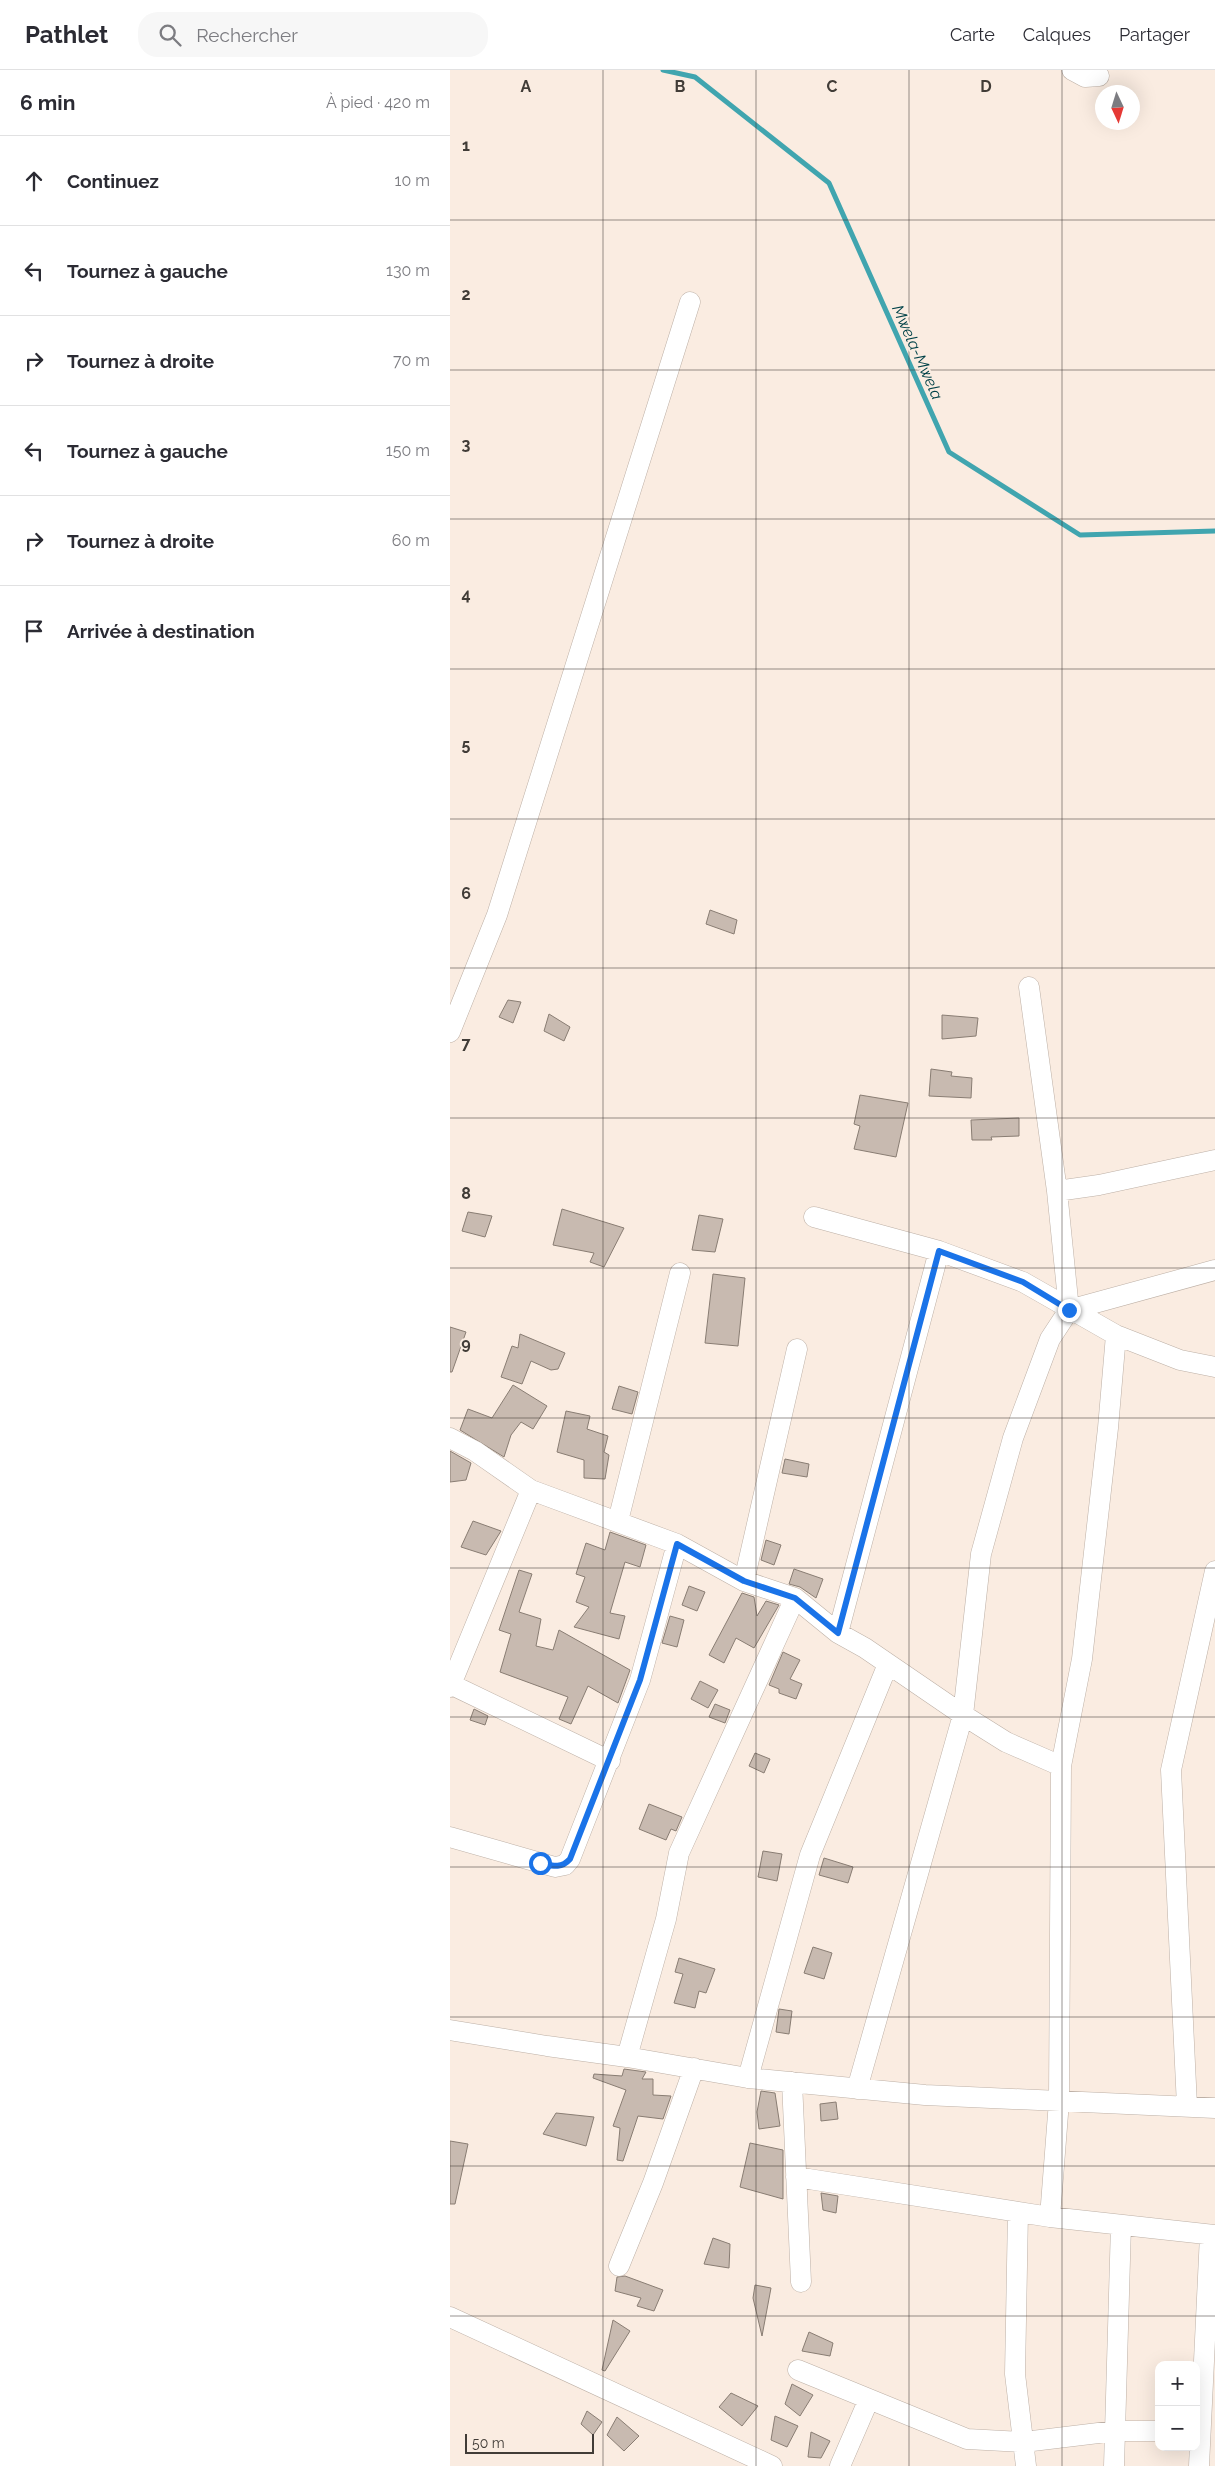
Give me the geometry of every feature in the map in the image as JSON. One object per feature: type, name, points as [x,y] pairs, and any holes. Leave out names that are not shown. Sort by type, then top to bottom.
[{"type":"street","points":[[1072,70],[1085,77],[1099,76]]},
{"type":"street","points":[[450,1032],[497,915],[690,302]]},
{"type":"street","points":[[857,2089],[963,1715],[981,1554],[1013,1438],[1050,1339],[1069,1310],[1057,1191],[1029,987]]},
{"type":"street","points":[[1057,1191],[1215,1160]]},
{"type":"street","points":[[814,1217],[939,1251],[1023,1282],[1069,1310],[1116,1335],[1180,1360],[1215,1367]]},
{"type":"street","points":[[838,1633],[939,1251]]},
{"type":"street","points":[[1069,1310],[1215,1270]]},
{"type":"street","points":[[618,1521],[680,1273]]},
{"type":"street","points":[[1050,2217],[1059,2101],[1061,1766],[1082,1660],[1108,1428],[1116,1335]]},
{"type":"street","points":[[744,1581],[797,1349]]},
{"type":"street","points":[[450,1438],[475,1451],[531,1490],[677,1544],[744,1581],[795,1598],[838,1633],[888,1664],[963,1715],[1006,1742],[1061,1766]]},
{"type":"street","points":[[531,1490],[450,1685],[610,1761]]},
{"type":"street","points":[[450,1837],[555,1867],[564,1865],[570,1859],[610,1761],[640,1680],[677,1544]]},
{"type":"street","points":[[1187,2106],[1171,1770],[1215,1571]]},
{"type":"street","points":[[627,2056],[666,1919],[679,1854],[795,1598]]},
{"type":"street","points":[[748,2078],[810,1855],[888,1664]]},
{"type":"street","points":[[450,2030],[547,2046],[627,2056],[748,2078],[925,2096],[1215,2108]]},
{"type":"street","points":[[619,2266],[653,2183],[694,2068]]},
{"type":"street","points":[[792,2082],[801,2282]]},
{"type":"street","points":[[796,2177],[1050,2217],[1213,2235],[1204,2432],[1199,2466]]},
{"type":"street","points":[[1018,2212],[1015,2374],[1026,2466]]},
{"type":"street","points":[[1114,2466],[1121,2224]]},
{"type":"street","points":[[450,2317],[772,2466]]},
{"type":"street","points":[[798,2370],[967,2439],[1024,2442],[1115,2431],[1155,2431]]},
{"type":"street","points":[[840,2466],[869,2399]]},
{"type":"building","points":[[710,910],[737,920],[734,934],[706,924]]},
{"type":"building","points":[[508,1000],[521,1002],[513,1023],[499,1017]]},
{"type":"building","points":[[549,1014],[570,1027],[564,1041],[544,1031]]},
{"type":"building","points":[[942,1015],[978,1018],[976,1036],[942,1039]]},
{"type":"building","points":[[931,1069],[952,1072],[951,1076],[972,1078],[971,1098],[929,1096]]},
{"type":"building","points":[[860,1095],[908,1103],[896,1157],[854,1149],[860,1126],[854,1124]]},
{"type":"building","points":[[1019,1118],[1019,1136],[991,1137],[992,1140],[972,1140],[971,1120]]},
{"type":"building","points":[[562,1209],[624,1228],[604,1267],[590,1262],[594,1253],[553,1245]]},
{"type":"building","points":[[468,1212],[492,1216],[485,1237],[462,1231]]},
{"type":"building","points":[[699,1215],[723,1219],[715,1252],[692,1250]]},
{"type":"building","points":[[713,1274],[745,1278],[738,1346],[705,1343]]},
{"type":"building","points":[[450,1327],[466,1332],[452,1372],[450,1372]]},
{"type":"building","points":[[520,1334],[565,1353],[558,1369],[551,1370],[531,1361],[522,1384],[501,1377],[512,1346],[518,1348]]},
{"type":"building","points":[[513,1385],[547,1406],[533,1429],[521,1422],[511,1435],[504,1457],[460,1430],[468,1409],[492,1418]]},
{"type":"building","points":[[619,1386],[638,1392],[632,1414],[612,1409]]},
{"type":"building","points":[[566,1411],[590,1416],[587,1429],[608,1436],[604,1452],[609,1455],[605,1479],[584,1478],[584,1460],[557,1452]]},
{"type":"building","points":[[450,1451],[471,1463],[466,1480],[450,1482]]},
{"type":"building","points":[[785,1459],[809,1464],[807,1477],[782,1473]]},
{"type":"building","points":[[473,1521],[501,1531],[486,1555],[461,1547]]},
{"type":"building","points":[[610,1532],[646,1545],[640,1567],[625,1562],[610,1613],[625,1616],[619,1639],[574,1627],[589,1607],[576,1602],[585,1577],[576,1574],[586,1543],[605,1550]]},
{"type":"building","points":[[766,1540],[781,1545],[774,1565],[761,1560]]},
{"type":"building","points":[[794,1569],[823,1579],[816,1598],[800,1587],[789,1584]]},
{"type":"building","points":[[519,1570],[532,1574],[519,1612],[541,1619],[536,1646],[553,1650],[559,1630],[630,1670],[618,1703],[588,1686],[571,1724],[559,1719],[568,1697],[500,1672],[511,1634],[499,1630]]},
{"type":"building","points":[[689,1586],[705,1592],[697,1611],[682,1605]]},
{"type":"building","points":[[742,1593],[754,1597],[757,1616],[766,1601],[779,1605],[754,1648],[736,1638],[724,1663],[709,1655]]},
{"type":"building","points":[[670,1616],[684,1620],[677,1647],[662,1643]]},
{"type":"building","points":[[783,1652],[800,1660],[790,1679],[802,1684],[796,1699],[779,1693],[779,1689],[769,1685]]},
{"type":"building","points":[[700,1681],[718,1690],[708,1708],[691,1699]]},
{"type":"building","points":[[715,1704],[730,1710],[725,1723],[709,1717]]},
{"type":"building","points":[[474,1709],[488,1716],[485,1725],[470,1720]]},
{"type":"building","points":[[755,1753],[770,1759],[764,1773],[749,1766]]},
{"type":"building","points":[[649,1804],[682,1817],[676,1831],[671,1829],[666,1840],[639,1829]]},
{"type":"building","points":[[763,1851],[782,1854],[777,1881],[758,1877]]},
{"type":"building","points":[[824,1858],[853,1867],[848,1883],[819,1875]]},
{"type":"building","points":[[813,1947],[832,1953],[824,1979],[804,1973]]},
{"type":"building","points":[[679,1958],[715,1969],[706,1993],[699,1991],[695,2008],[674,2003],[683,1974],[675,1972]]},
{"type":"building","points":[[779,2009],[792,2011],[789,2034],[776,2032]]},
{"type":"building","points":[[624,2069],[646,2072],[642,2079],[653,2079],[653,2095],[671,2096],[663,2119],[638,2116],[623,2161],[617,2160],[620,2128],[613,2126],[626,2090],[593,2078],[594,2074],[622,2076]]},
{"type":"building","points":[[761,2091],[775,2093],[780,2126],[759,2129],[757,2112]]},
{"type":"building","points":[[836,2102],[838,2119],[821,2121],[820,2104]]},
{"type":"building","points":[[556,2113],[594,2117],[586,2146],[543,2134]]},
{"type":"building","points":[[450,2141],[468,2144],[455,2204],[450,2204]]},
{"type":"building","points":[[750,2143],[783,2150],[783,2199],[740,2187]]},
{"type":"building","points":[[821,2193],[838,2196],[836,2213],[823,2210]]},
{"type":"building","points":[[713,2238],[730,2244],[729,2268],[704,2264]]},
{"type":"building","points":[[625,2276],[663,2290],[654,2311],[637,2306],[641,2298],[615,2291],[617,2277]]},
{"type":"building","points":[[755,2285],[771,2288],[762,2336],[753,2298]]},
{"type":"building","points":[[613,2320],[630,2331],[605,2371],[602,2370]]},
{"type":"building","points":[[809,2332],[833,2343],[830,2356],[802,2351]]},
{"type":"building","points":[[792,2384],[813,2395],[800,2416],[785,2404]]},
{"type":"building","points":[[731,2393],[758,2406],[742,2426],[719,2407]]},
{"type":"building","points":[[587,2411],[602,2422],[593,2435],[581,2424]]},
{"type":"building","points":[[775,2416],[798,2426],[787,2447],[771,2440]]},
{"type":"building","points":[[617,2417],[639,2436],[624,2451],[607,2435]]},
{"type":"building","points":[[811,2432],[830,2441],[821,2458],[808,2457]]},
{"type":"waterway","name":"Mwela-Mwela","points":[[663,70],[695,77],[829,183],[949,452],[1080,535],[1215,531]]},
{"type":"route","points":[[540,1863],[555,1867],[564,1865],[570,1859],[610,1761],[640,1680],[677,1544],[744,1581],[795,1598],[838,1633],[939,1251],[1023,1282],[1069,1310]]}]
